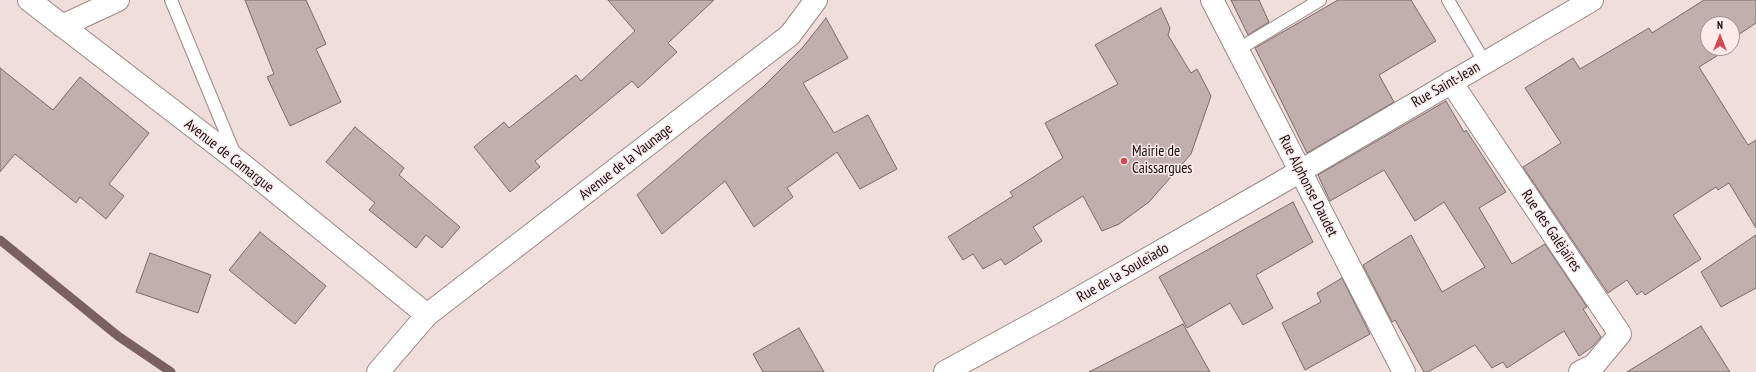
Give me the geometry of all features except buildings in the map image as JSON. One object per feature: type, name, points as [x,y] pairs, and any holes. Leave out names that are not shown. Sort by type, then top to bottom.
[{"type":"street","name":"Avenue de Camargue","points":[[29,0],[238,161],[427,315]]},
{"type":"street","points":[[62,26],[118,0]]},
{"type":"street","name":"Avenue de la Vaunage","points":[[378,372],[427,315],[790,35],[816,0]]},
{"type":"street","name":"Rue Alphonse Daudet","points":[[1212,0],[1404,372]]},
{"type":"street","name":"Rue Saint-Jean","points":[[1300,171],[1592,0]]},
{"type":"street","name":"Rue des Galèjaïres","points":[[1452,82],[1620,334],[1594,365],[1580,372]]},
{"type":"street","name":"Rue de la Souleïado","points":[[945,372],[1300,171]]},
{"type":"lane","points":[[171,0],[238,161]]},
{"type":"lane","points":[[1237,50],[1320,0]]},
{"type":"lane","points":[[1448,0],[1485,63]]},
{"type":"waterway","points":[[0,240],[118,336],[171,372]]},
{"type":"place","name":"Mairie de Caissargues","points":[[1124,161]]}]
